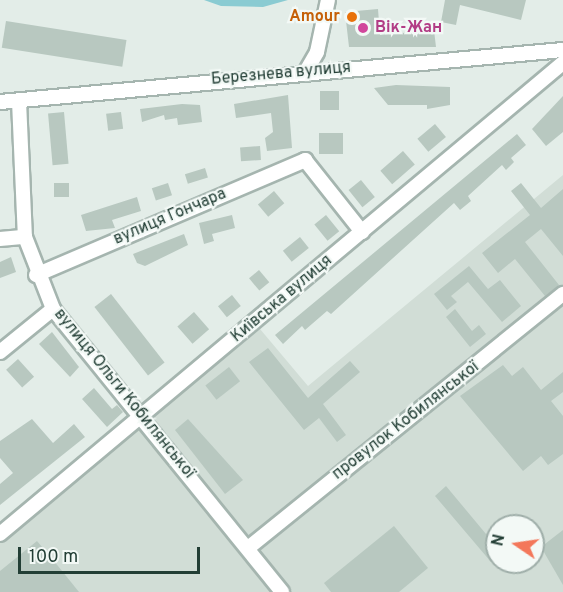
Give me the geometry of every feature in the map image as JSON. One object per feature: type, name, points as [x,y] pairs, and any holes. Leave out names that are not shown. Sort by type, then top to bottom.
[{"type":"street","points":[[305,73],[317,52],[328,0]]},
{"type":"street","name":"Березнева вулиця","points":[[0,102],[563,50]]},
{"type":"street","name":"Київська вулиця","points":[[0,534],[563,63]]},
{"type":"street","name":"вулиця Ольги Кобилянської","points":[[19,101],[26,237],[36,275],[53,309],[142,415],[282,592]]},
{"type":"street","name":"вулиця Гончара","points":[[36,275],[305,160],[362,232]]},
{"type":"street","points":[[0,239],[26,237]]},
{"type":"street","name":"провулок Кобилянської","points":[[248,548],[563,294]]},
{"type":"street","points":[[0,352],[53,309]]},
{"type":"shaded area","points":[[563,175],[563,592],[0,592],[0,541],[260,329],[308,386]]},
{"type":"water","points":[[204,0],[288,0],[263,7],[221,6]]},
{"type":"building","points":[[445,0],[526,0],[521,20],[460,5],[456,25],[441,22]]},
{"type":"building","points":[[378,9],[380,35],[434,30],[436,47],[349,47],[345,12]]},
{"type":"building","points":[[6,21],[126,40],[122,67],[2,48]]},
{"type":"building","points":[[396,85],[450,87],[450,105],[427,109],[427,105],[388,105],[374,88]]},
{"type":"building","points":[[320,91],[339,91],[339,110],[320,110]]},
{"type":"building","points":[[288,95],[292,148],[267,151],[265,138],[273,132],[271,113],[236,118],[234,104]]},
{"type":"building","points":[[563,96],[563,132],[546,146],[532,129]]},
{"type":"building","points":[[182,104],[200,105],[202,122],[178,125],[177,118],[165,120],[164,115],[142,122],[140,109]]},
{"type":"building","points":[[64,112],[69,164],[53,165],[48,113]]},
{"type":"building","points":[[121,112],[123,129],[108,131],[106,114]]},
{"type":"building","points":[[435,124],[446,137],[428,152],[417,139]]},
{"type":"building","points":[[319,133],[343,133],[343,154],[319,154]]},
{"type":"building","points":[[517,134],[526,145],[511,158],[514,162],[506,170],[502,165],[468,196],[471,201],[460,210],[454,203],[331,314],[327,311],[305,330],[302,326],[283,344],[275,335]]},
{"type":"building","points":[[260,146],[261,160],[241,161],[240,147]]},
{"type":"building","points":[[403,151],[415,165],[392,184],[380,171]]},
{"type":"building","points":[[205,168],[208,178],[188,184],[185,174]]},
{"type":"building","points":[[361,180],[375,197],[362,207],[349,190]]},
{"type":"building","points":[[54,183],[69,183],[69,197],[54,197]]},
{"type":"building","points":[[168,183],[172,195],[156,201],[152,188]]},
{"type":"building","points":[[521,183],[541,208],[563,189],[563,256],[541,229],[525,242],[559,285],[545,296],[515,259],[498,273],[482,253],[530,215],[511,191]]},
{"type":"building","points":[[274,191],[284,203],[268,217],[258,204]]},
{"type":"building","points":[[137,197],[141,211],[112,220],[115,228],[86,231],[81,215]]},
{"type":"building","points":[[232,215],[235,228],[212,234],[214,241],[204,244],[199,223]]},
{"type":"building","points":[[326,215],[339,231],[328,241],[314,224]]},
{"type":"building","points":[[184,234],[188,245],[145,266],[137,263],[133,254]]},
{"type":"building","points":[[300,237],[309,248],[292,262],[283,251]]},
{"type":"building","points":[[11,257],[16,272],[0,278],[0,262]]},
{"type":"building","points":[[469,266],[488,289],[500,280],[521,306],[502,322],[468,282],[451,296],[457,302],[447,310],[434,294]]},
{"type":"building","points":[[259,270],[269,282],[259,291],[249,278]]},
{"type":"building","points":[[111,294],[165,363],[148,375],[94,307]]},
{"type":"building","points":[[232,295],[241,306],[227,317],[218,306]]},
{"type":"building","points":[[455,309],[472,331],[479,325],[486,334],[470,347],[446,317]]},
{"type":"building","points":[[194,312],[209,329],[192,344],[177,326]]},
{"type":"building","points":[[52,332],[79,367],[70,377],[39,344]]},
{"type":"building","points":[[268,348],[308,398],[350,361],[360,372],[323,404],[346,435],[337,442],[319,418],[304,430],[249,362]]},
{"type":"building","points":[[18,359],[34,377],[22,388],[6,370]]},
{"type":"building","points":[[503,365],[512,376],[523,367],[541,390],[563,372],[563,392],[551,401],[563,416],[563,454],[548,465],[541,456],[523,471],[460,396]]},
{"type":"building","points":[[229,367],[240,381],[216,400],[205,385]]},
{"type":"building","points":[[94,388],[112,409],[117,405],[123,412],[107,427],[82,399]]},
{"type":"building","points":[[32,419],[53,443],[74,424],[85,437],[0,505],[0,484],[13,473],[0,458],[0,441]]},
{"type":"building","points":[[188,419],[243,480],[225,494],[175,430]]},
{"type":"building","points":[[446,486],[485,533],[485,555],[435,496]]},
{"type":"building","points":[[394,526],[428,568],[399,592],[331,592],[324,583]]},
{"type":"building","points":[[563,530],[563,585],[545,554],[545,544]]},
{"type":"building","points":[[37,541],[79,592],[0,592],[0,571]]},
{"type":"place","name":"Amour","points":[[352,17]]},
{"type":"place","name":"Вік-Жан","points":[[363,28]]}]
